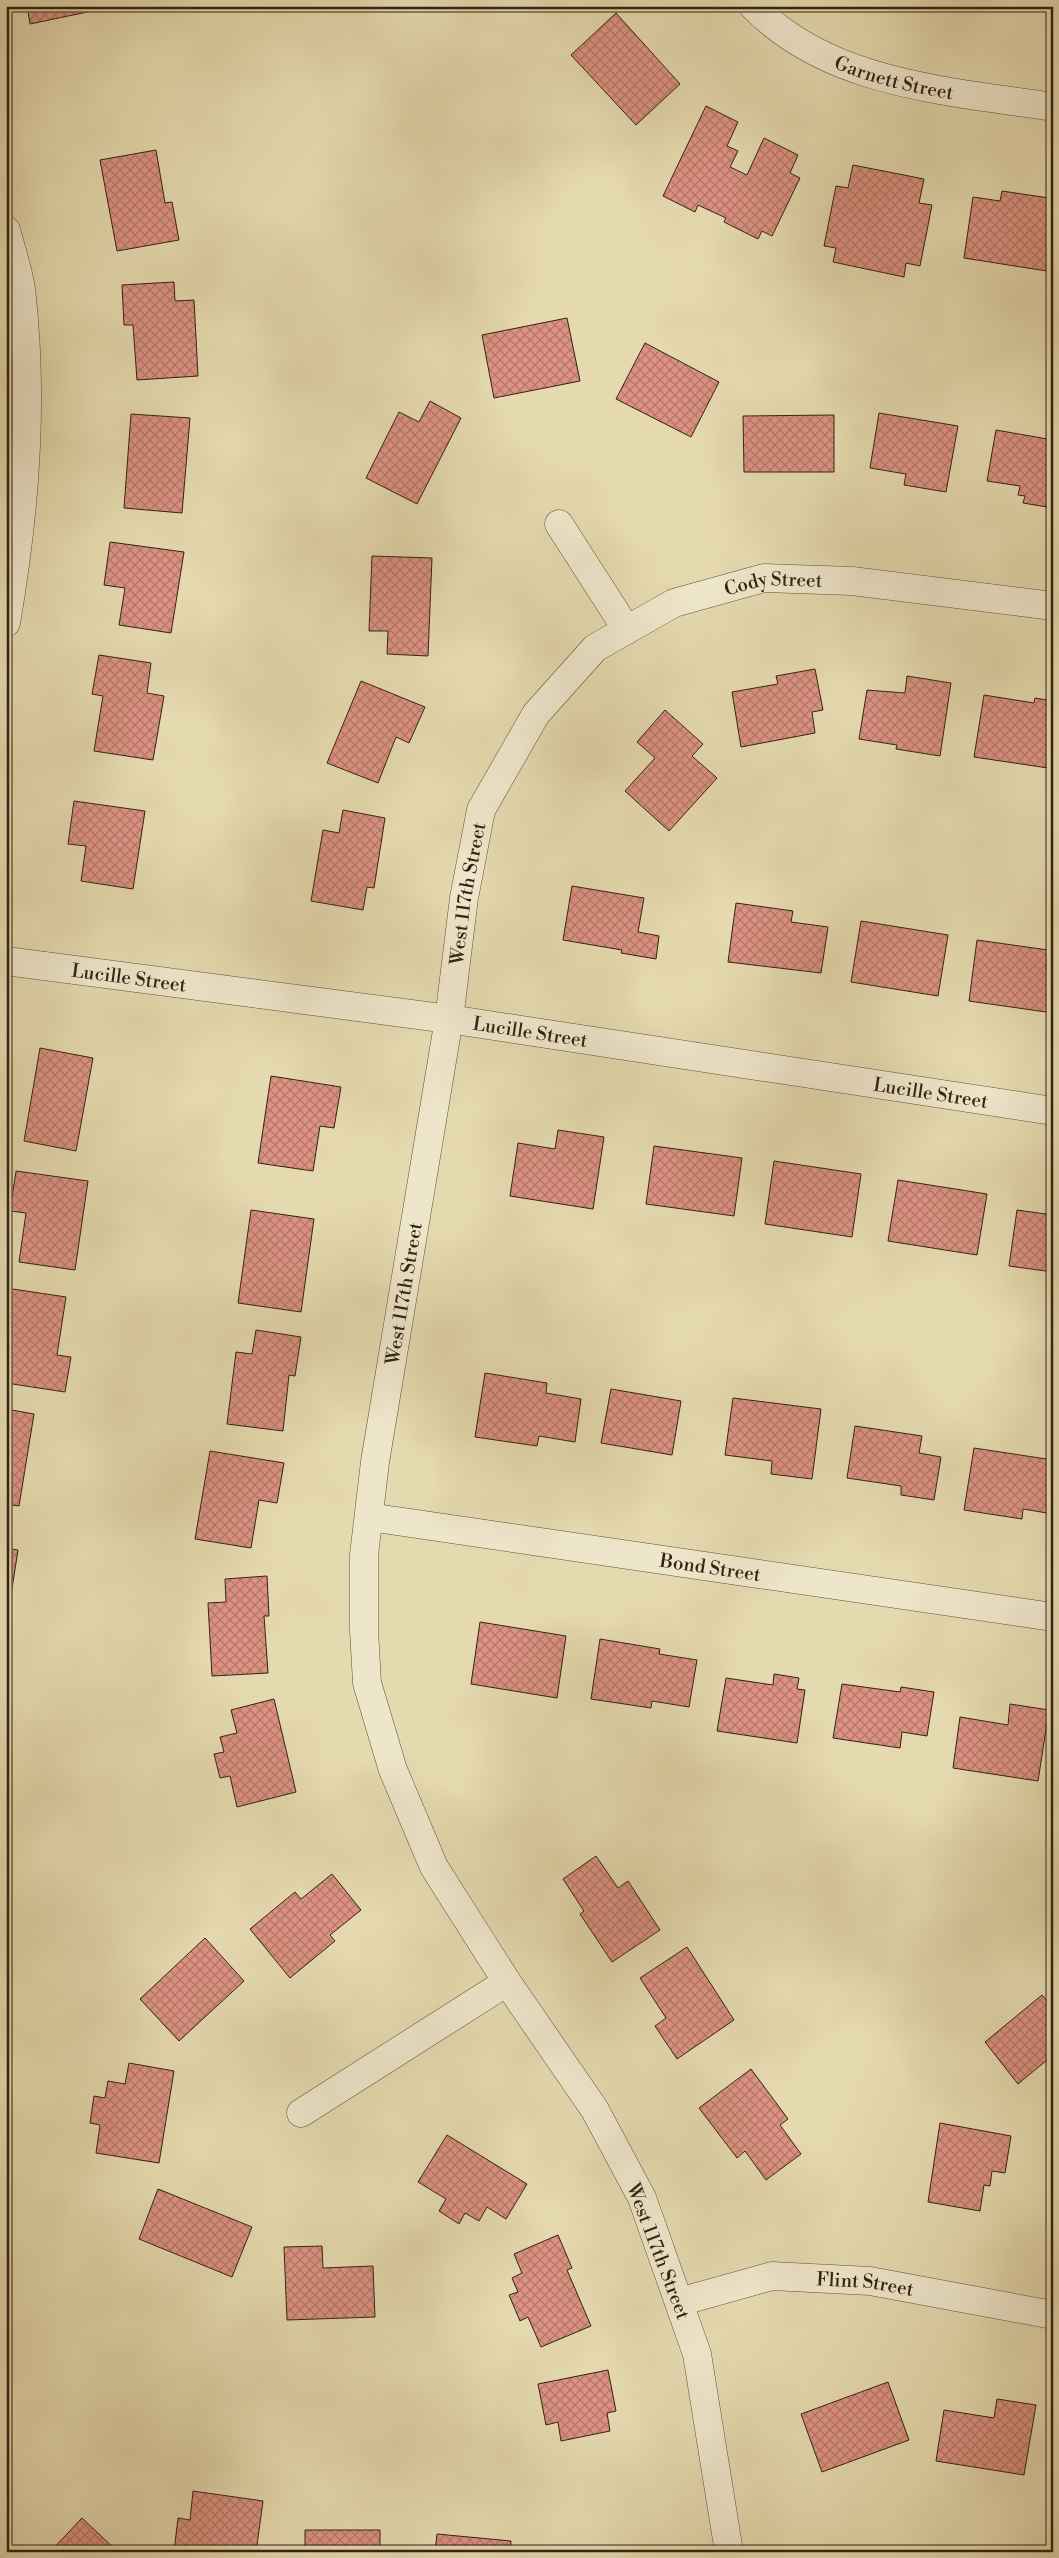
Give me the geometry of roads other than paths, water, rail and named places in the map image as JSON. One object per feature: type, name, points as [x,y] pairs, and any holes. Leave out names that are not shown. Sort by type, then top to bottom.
[{"type":"street","name":"Garnett Street","points":[[753,6],[766,20],[822,57],[881,77],[1053,107]]},
{"type":"street","points":[[6,230],[20,288],[28,410],[24,486],[16,563],[6,623]]},
{"type":"street","points":[[559,524],[627,630]]},
{"type":"street","name":"Cody Street","points":[[627,630],[674,603],[764,578],[852,581],[1053,606]]},
{"type":"street","name":"West 117th Street","points":[[627,630],[595,648],[536,714],[481,810],[464,898],[449,1019],[375,1462],[364,1555],[364,1630],[367,1683],[390,1762],[434,1867],[507,1982],[595,2110],[642,2198],[697,2354],[729,2552]]},
{"type":"street","name":"Lucille Street","points":[[6,961],[449,1019],[1053,1111]]},
{"type":"street","name":"Bond Street","points":[[369,1517],[1053,1617]]},
{"type":"street","points":[[301,2113],[507,1982]]},
{"type":"street","name":"Flint Street","points":[[679,2302],[772,2276],[870,2281],[1053,2315]]}]
